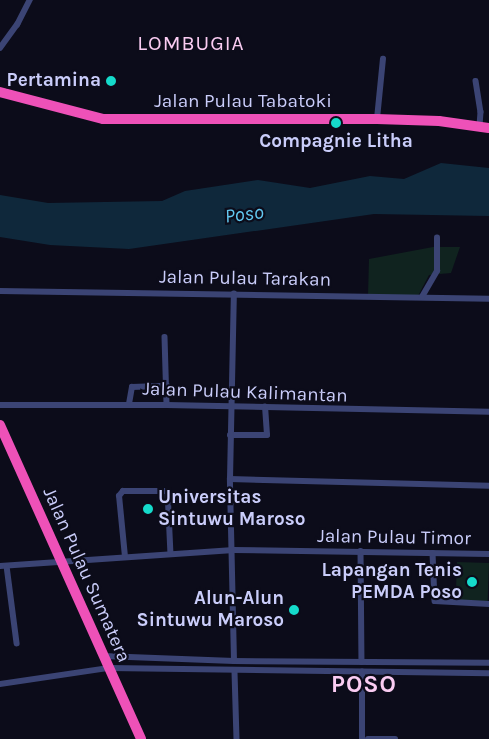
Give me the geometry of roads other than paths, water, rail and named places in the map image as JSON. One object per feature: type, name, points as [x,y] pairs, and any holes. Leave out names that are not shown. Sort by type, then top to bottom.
[{"type":"highway","name":"Jalan Pulau Tabatoki","points":[[0,92],[103,119],[377,119],[439,121],[484,128]]},
{"type":"highway","name":"Jalan Pulau Sumatera","points":[[0,424],[141,739]]},
{"type":"street","points":[[0,48],[17,25],[30,0]]},
{"type":"street","points":[[377,119],[383,59]]},
{"type":"street","points":[[476,81],[484,128]]},
{"type":"street","points":[[422,298],[437,272],[437,238]]},
{"type":"street","name":"Jalan Pulau Tarakan","points":[[0,291],[489,300]]},
{"type":"street","points":[[234,294],[230,435],[234,661]]},
{"type":"street","points":[[165,337],[168,405]]},
{"type":"street","points":[[129,404],[132,387],[167,386]]},
{"type":"street","name":"Jalan Pulau Kalimantan","points":[[0,405],[129,404],[489,412]]},
{"type":"street","points":[[230,435],[265,436],[265,407]]},
{"type":"street","points":[[230,479],[489,486]]},
{"type":"street","points":[[124,557],[119,496],[122,491],[168,491],[171,554]]},
{"type":"street","name":"Jalan Pulau Timor","points":[[0,566],[233,550],[489,554]]},
{"type":"street","points":[[361,551],[362,662]]},
{"type":"street","points":[[434,553],[435,601],[489,604]]},
{"type":"street","points":[[7,566],[16,643]]},
{"type":"street","points":[[103,656],[234,661],[489,663]]},
{"type":"street","points":[[145,668],[147,658]]},
{"type":"street","points":[[291,662],[292,672]]},
{"type":"street","points":[[0,684],[109,668],[235,672],[489,673]]},
{"type":"street","points":[[235,672],[237,739]]},
{"type":"street","points":[[362,672],[362,739]]},
{"type":"street","points":[[368,739],[395,739]]},
{"type":"water","name":"Poso","points":[[441,163],[489,168],[489,216],[374,214],[129,249],[50,245],[0,237],[0,195],[48,203],[162,201],[185,191],[258,180],[310,188],[370,176],[404,179]]},
{"type":"place","name":"Pertamina","points":[[111,81]]},
{"type":"place","name":"Compagnie Litha","points":[[336,123]]},
{"type":"place","name":"Universitas Sintuwu Maroso","points":[[148,509]]},
{"type":"place","name":"Lapangan Tenis PEMDA Poso","points":[[472,582]]},
{"type":"place","name":"Alun-Alun Sintuwu Maroso","points":[[294,610]]},
{"type":"district","name":"LOMBUGIA","points":[[191,43]]},
{"type":"district","name":"POSO","points":[[364,685]]}]
